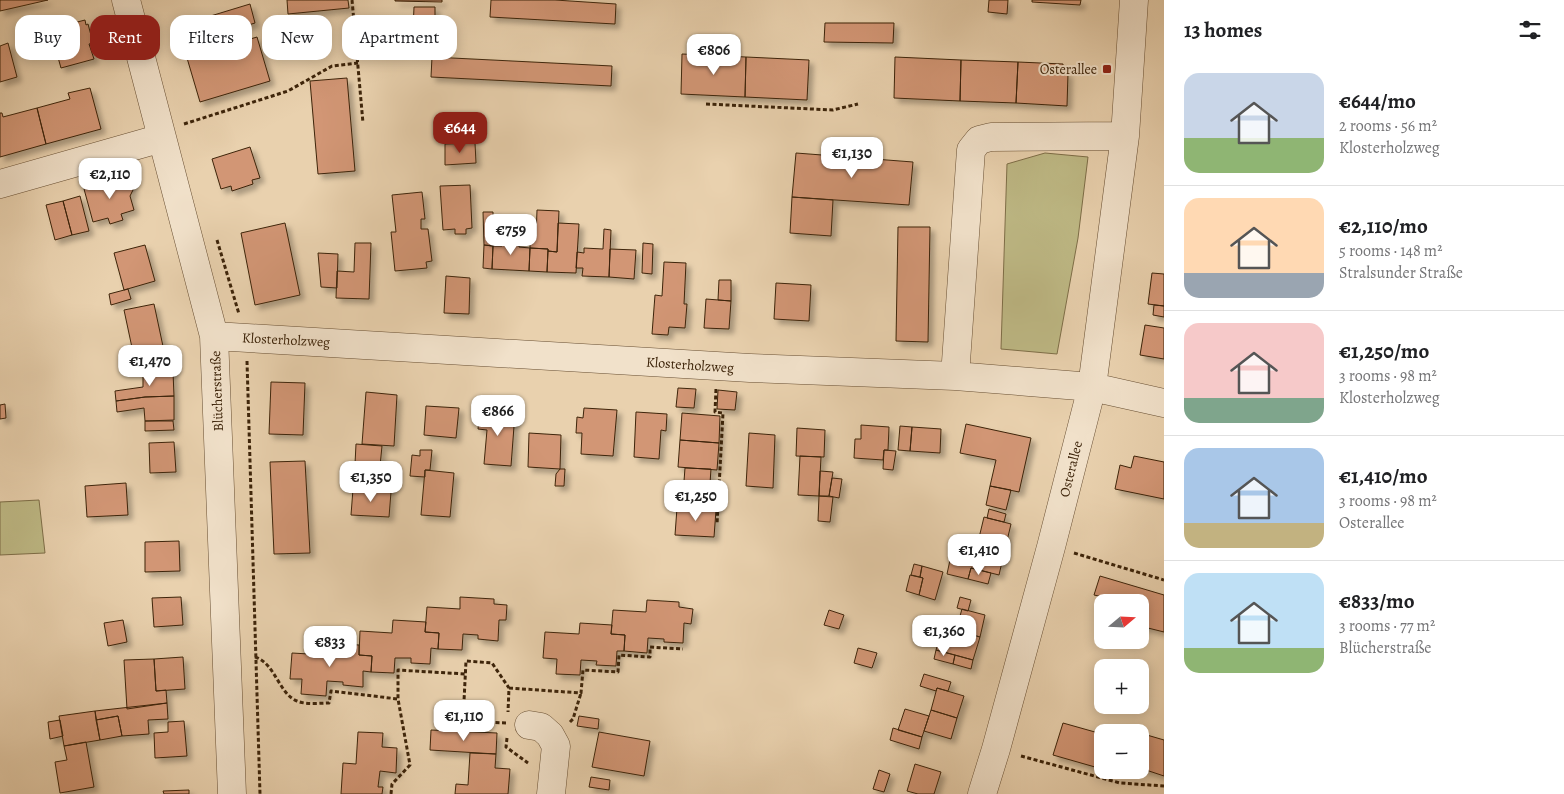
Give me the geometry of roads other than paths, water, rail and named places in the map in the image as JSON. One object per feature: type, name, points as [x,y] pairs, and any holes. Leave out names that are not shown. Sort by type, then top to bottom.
[{"type":"street","name":"Blücherstraße","points":[[126,0],[214,336],[232,794]]},
{"type":"street","name":"Osterallee","points":[[982,794],[996,750],[1051,547],[1092,387],[1125,136],[1134,0]]},
{"type":"street","points":[[955,376],[971,150],[979,140],[991,137],[1125,136]]},
{"type":"street","points":[[0,184],[162,138]]},
{"type":"street","name":"Klosterholzweg","points":[[214,336],[717,366],[955,376],[1092,387],[1164,403]]},
{"type":"street","points":[[529,725],[541,727],[550,735],[556,746],[551,794]]},
{"type":"place","name":"Osterallee","points":[[1107,69]]}]
